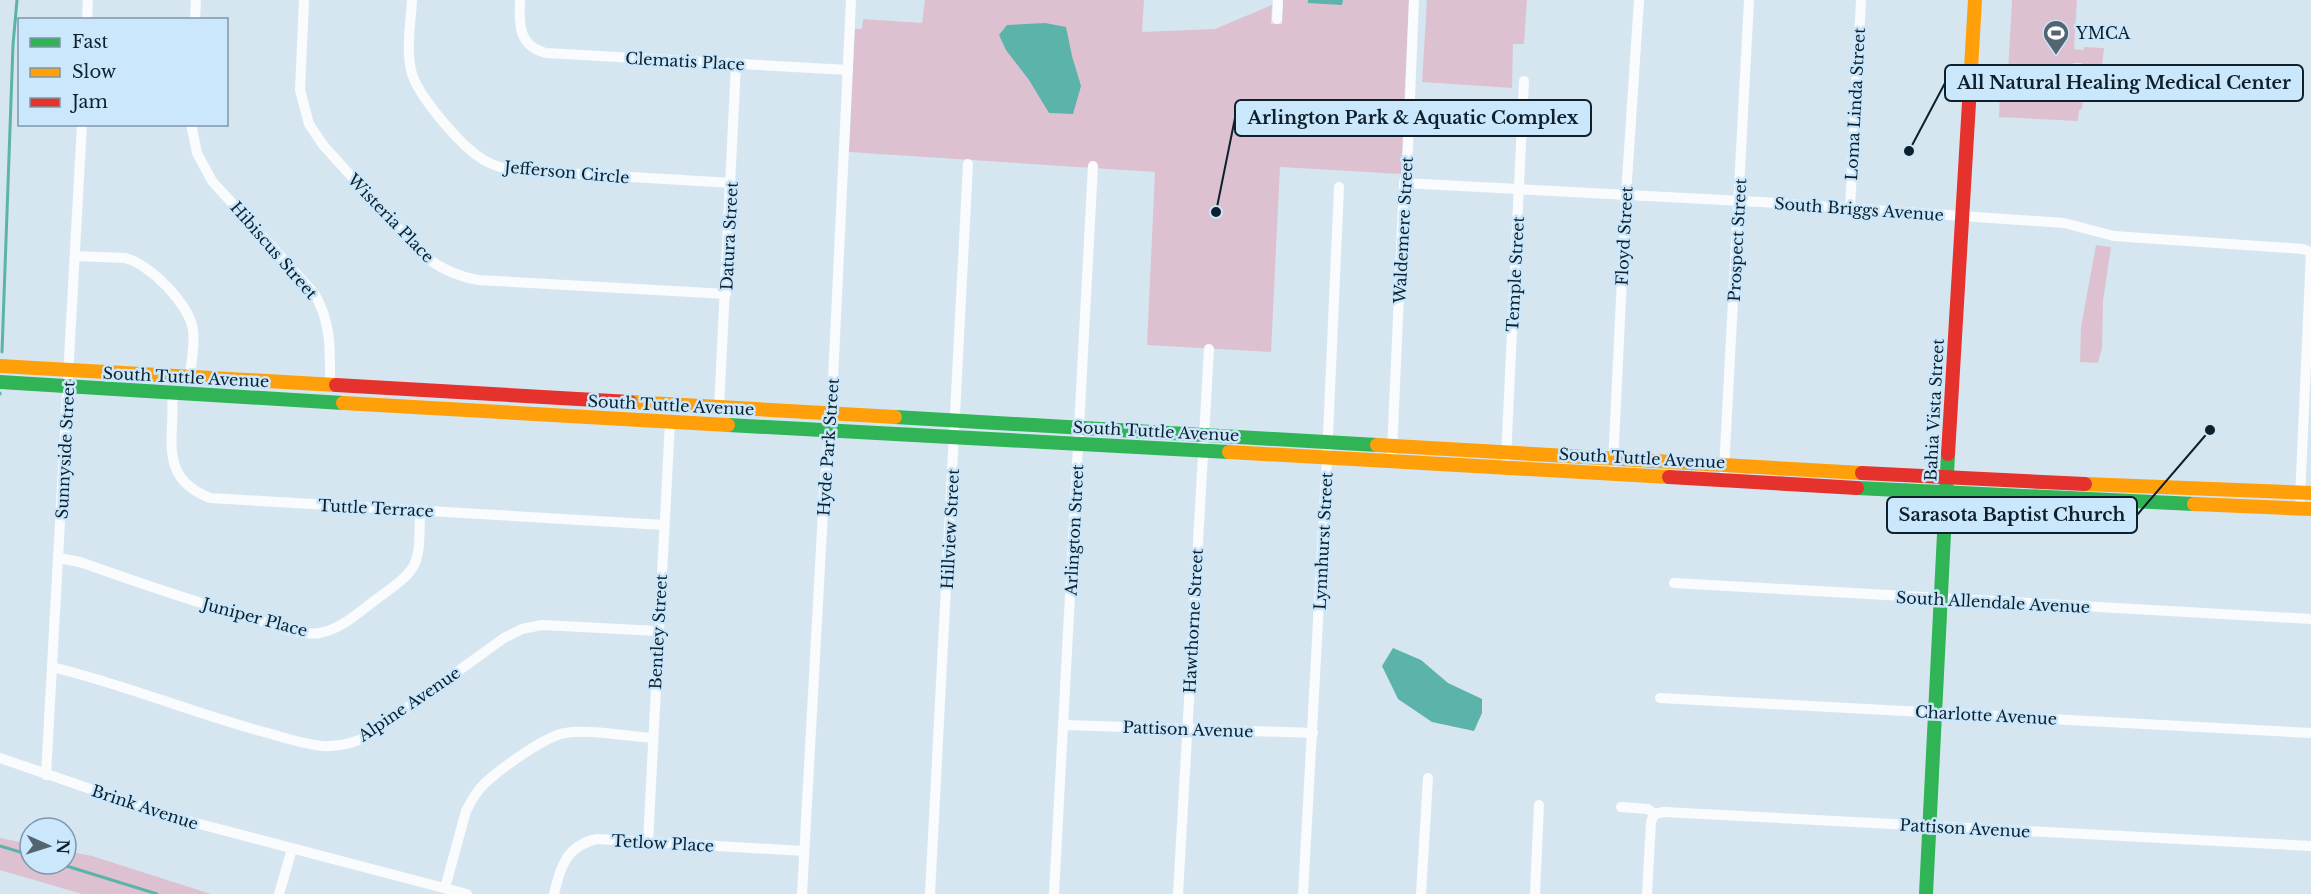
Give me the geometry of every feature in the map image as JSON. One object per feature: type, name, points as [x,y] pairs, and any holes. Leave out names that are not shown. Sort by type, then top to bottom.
[{"type":"main road","name":"Bahia Vista Street","points":[[1926,894],[1946,492],[1975,0]]},
{"type":"main road","name":"South Tuttle Avenue","points":[[0,366],[1947,478],[2305,493]]},
{"type":"main road","name":"South Tuttle Avenue","points":[[0,382],[670,422],[1079,442],[1946,492],[2305,508]]},
{"type":"street","points":[[87,18],[88,0]]},
{"type":"street","points":[[195,18],[196,0]]},
{"type":"street","name":"Wisteria Place","points":[[304,0],[300,90],[309,124],[323,145],[413,244],[438,266],[463,277],[478,280],[726,294]]},
{"type":"street","name":"Jefferson Circle","points":[[412,0],[409,55],[414,81],[425,99],[467,146],[486,162],[513,170],[732,183]]},
{"type":"street","name":"Clematis Place","points":[[520,0],[520,32],[526,42],[538,51],[546,53],[848,70]]},
{"type":"street","name":"Hyde Park Street","points":[[802,894],[831,414],[851,0]]},
{"type":"street","points":[[1277,19],[1278,0]]},
{"type":"street","name":"Waldemere Street","points":[[1392,460],[1414,0]]},
{"type":"street","name":"Floyd Street","points":[[1613,472],[1626,195],[1639,0]]},
{"type":"street","name":"Prospect Street","points":[[1724,479],[1749,0]]},
{"type":"street","name":"Loma Linda Street","points":[[1851,208],[1861,0]]},
{"type":"street","name":"Datura Street","points":[[719,408],[732,183],[736,64]]},
{"type":"street","name":"Temple Street","points":[[1506,466],[1524,81]]},
{"type":"street","name":"Sunnyside Street","points":[[46,775],[82,126]]},
{"type":"street","name":"Hibiscus Street","points":[[191,126],[197,153],[212,181],[314,293],[320,303],[330,336],[330,386]]},
{"type":"street","name":"Hillview Street","points":[[930,894],[968,164]]},
{"type":"street","name":"Arlington Street","points":[[1054,894],[1092,166]]},
{"type":"street","name":"South Briggs Avenue","points":[[1404,183],[1851,208],[2064,223],[2114,237],[2303,249],[2311,252]]},
{"type":"street","name":"Lynnhurst Street","points":[[1303,894],[1328,442],[1339,187]]},
{"type":"street","points":[[2305,508],[2311,252]]},
{"type":"street","points":[[75,256],[125,258],[149,270],[181,305],[191,322],[193,340],[190,377]]},
{"type":"street","name":"Hawthorne Street","points":[[1178,894],[1209,349]]},
{"type":"street","name":"Tuttle Terrace","points":[[172,393],[170,446],[172,459],[183,480],[201,494],[222,500],[664,525]]},
{"type":"street","name":"Bentley Street","points":[[648,842],[670,422]]},
{"type":"street","name":"Juniper Place","points":[[59,558],[80,562],[297,632],[319,633],[341,625],[408,576],[417,561],[420,511]]},
{"type":"street","name":"South Allendale Avenue","points":[[1674,583],[2311,619]]},
{"type":"street","name":"Alpine Avenue","points":[[52,667],[77,673],[205,716],[311,744],[335,746],[353,743],[371,734],[504,638],[522,629],[548,625],[658,631]]},
{"type":"street","name":"Charlotte Avenue","points":[[1660,698],[2311,733]]},
{"type":"street","name":"Pattison Avenue","points":[[1064,725],[1312,733]]},
{"type":"street","points":[[445,888],[471,800],[485,783],[513,762],[542,742],[566,733],[652,738]]},
{"type":"street","name":"Brink Avenue","points":[[0,758],[169,816],[467,894]]},
{"type":"street","points":[[1421,894],[1428,778]]},
{"type":"street","points":[[1534,894],[1539,805]]},
{"type":"street","name":"Pattison Avenue","points":[[1621,807],[1647,809],[1654,814],[1664,812],[2311,846]]},
{"type":"street","points":[[1647,894],[1651,822],[1654,814]]},
{"type":"street","name":"Tetlow Place","points":[[554,894],[565,859],[580,845],[597,839],[804,851]]},
{"type":"street","points":[[279,894],[292,849]]},
{"type":"shaded area","points":[[925,0],[1144,0],[1142,32],[1215,29],[1272,5],[1271,24],[1282,24],[1283,0],[1409,0],[1401,174],[1280,167],[1271,352],[1147,345],[1155,172],[849,152],[855,29],[862,29],[863,19],[922,23]]},
{"type":"shaded area","points":[[1308,0],[1343,0],[1342,5],[1308,3]]},
{"type":"shaded area","points":[[1427,0],[1527,0],[1524,44],[1513,44],[1512,88],[1422,82]]},
{"type":"shaded area","name":"YMCA","points":[[2012,0],[2077,0],[2074,49],[2104,48],[2102,67],[2073,63],[2072,86],[2079,87],[2078,97],[2083,98],[2078,121],[1999,117],[2000,90],[2007,90]]},
{"type":"shaded area","points":[[1045,23],[1066,27],[1081,86],[1073,114],[1049,113],[1029,80],[1006,50],[999,35],[1007,25]]},
{"type":"shaded area","points":[[2096,245],[2111,247],[2103,301],[2102,348],[2098,363],[2080,362],[2081,327]]},
{"type":"shaded area","points":[[1393,648],[1421,660],[1448,683],[1482,699],[1482,713],[1474,731],[1432,722],[1398,699],[1382,666]]},
{"type":"shaded area","points":[[0,838],[18,842],[18,875],[0,870]]},
{"type":"shaded area","points":[[78,853],[211,894],[82,894],[20,876],[78,876]]},
{"type":"waterway","points":[[2,352],[13,45],[17,0]]},
{"type":"waterway","points":[[0,846],[18,851]]},
{"type":"waterway","points":[[78,870],[157,894]]},
{"type":"traffic: fast","points":[[0,382],[343,403]]},
{"type":"traffic: fast","points":[[895,417],[1377,445]]},
{"type":"traffic: fast","points":[[728,425],[1229,452]]},
{"type":"traffic: fast","points":[[1926,894],[1948,454]]},
{"type":"traffic: fast","points":[[1857,488],[2194,504]]},
{"type":"traffic: slow","points":[[1970,86],[1975,0]]},
{"type":"traffic: slow","points":[[0,366],[336,385]]},
{"type":"traffic: slow","points":[[630,402],[895,417]]},
{"type":"traffic: slow","points":[[343,403],[728,425]]},
{"type":"traffic: slow","points":[[1377,445],[1862,473]]},
{"type":"traffic: slow","points":[[1229,452],[1669,477]]},
{"type":"traffic: slow","points":[[2085,484],[2311,493]]},
{"type":"traffic: slow","points":[[2194,504],[2311,509]]},
{"type":"traffic: jam","points":[[1948,454],[1970,86]]},
{"type":"traffic: jam","points":[[336,385],[630,402]]},
{"type":"traffic: jam","points":[[1862,473],[2085,484]]},
{"type":"traffic: jam","points":[[1669,477],[1857,488]]},
{"type":"place","name":"YMCA","points":[[2056,56]]},
{"type":"place","name":"All Natural Healing Medical Center","points":[[1909,151]]},
{"type":"place","name":"Arlington Park & Aquatic Complex","points":[[1216,212]]},
{"type":"place","name":"Sarasota Baptist Church","points":[[2210,430]]}]
